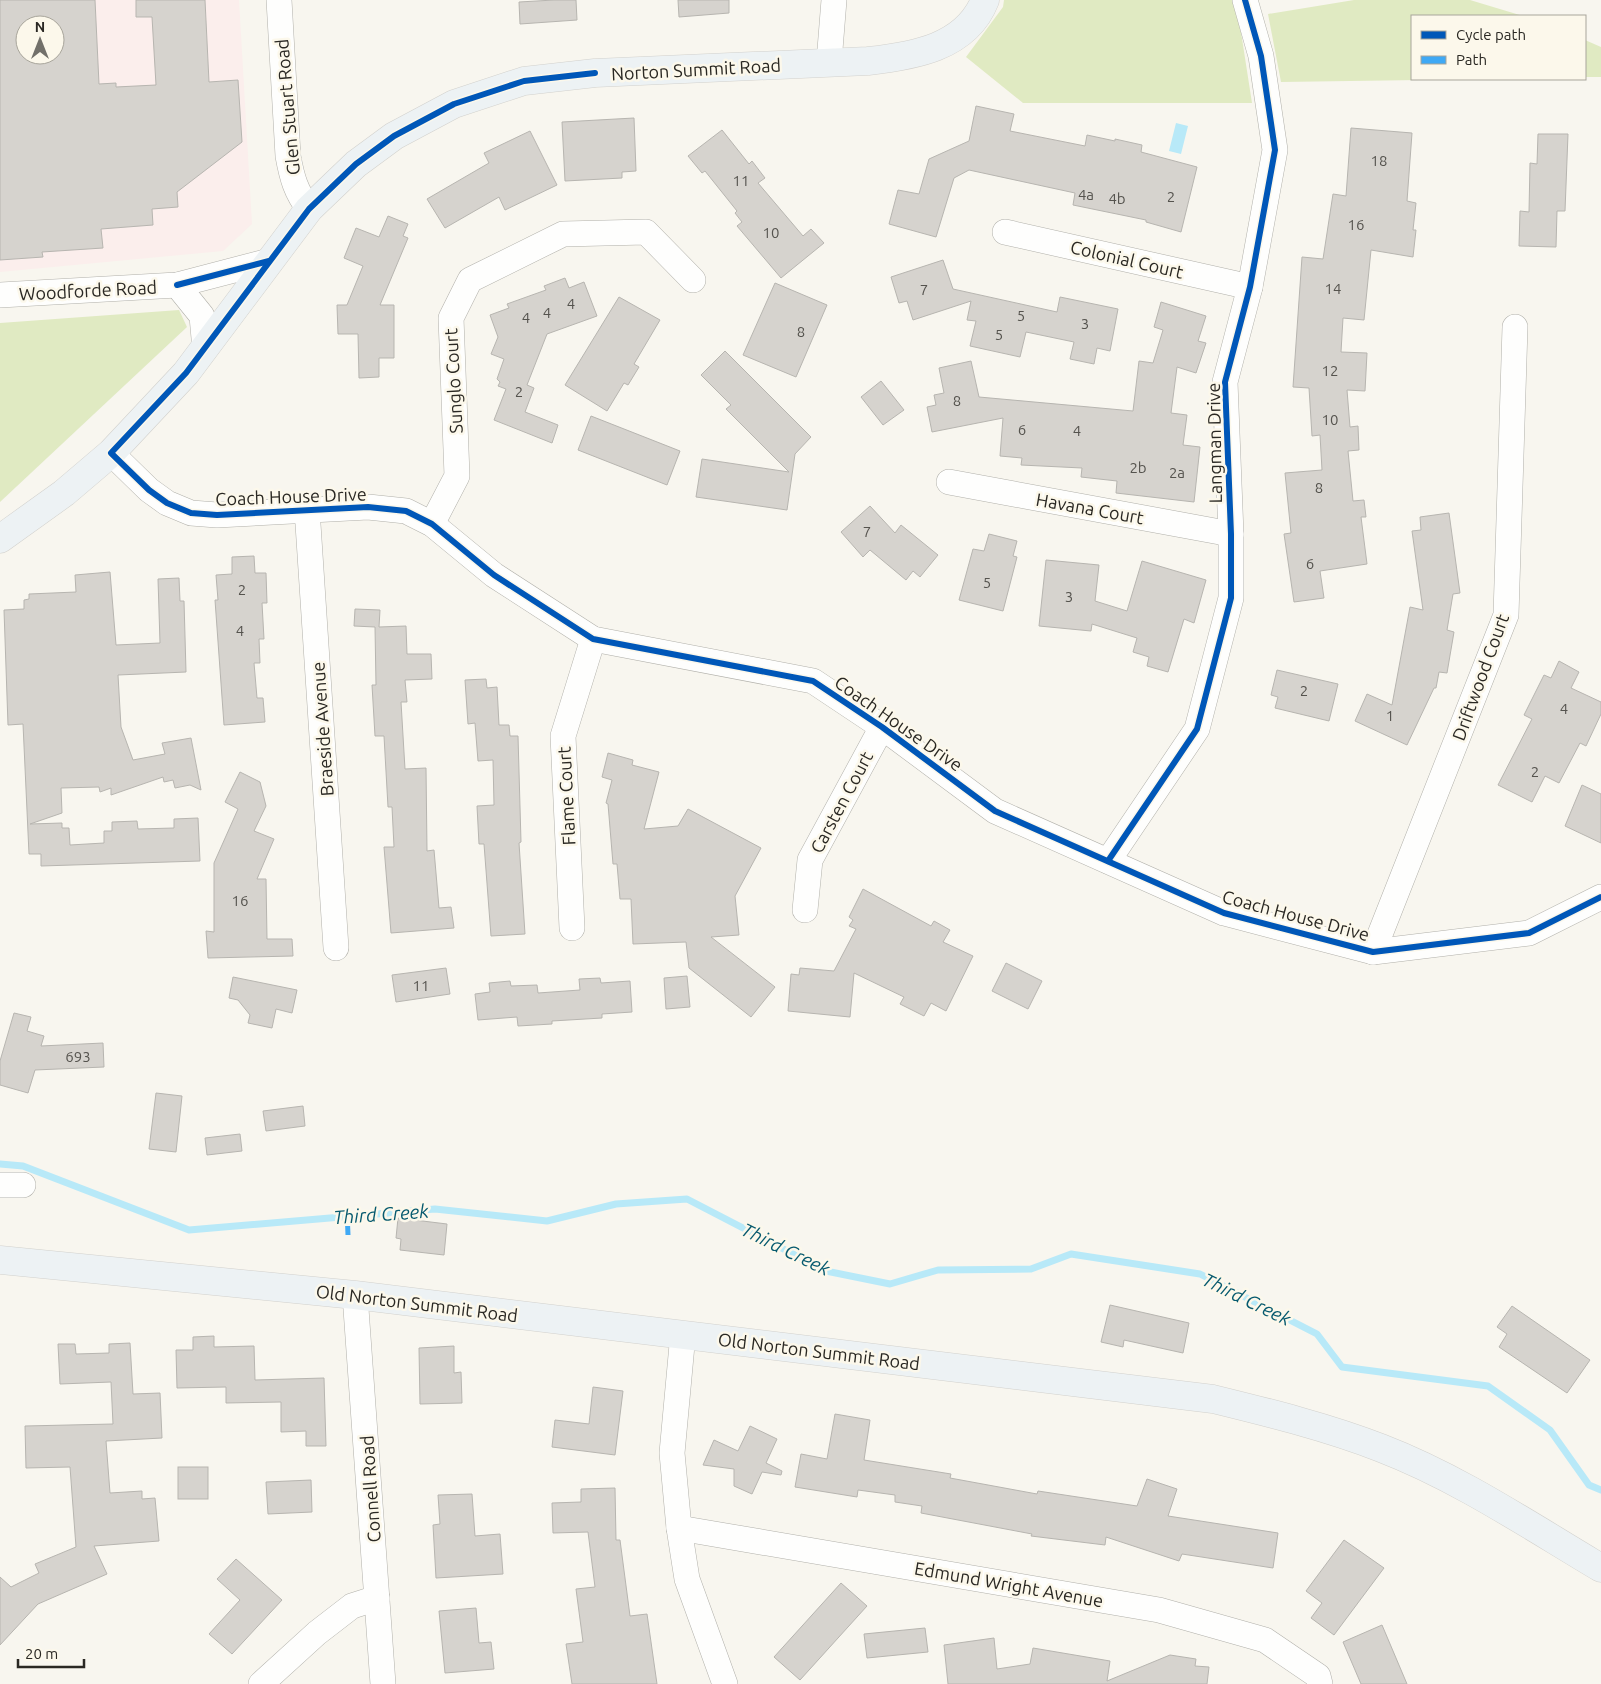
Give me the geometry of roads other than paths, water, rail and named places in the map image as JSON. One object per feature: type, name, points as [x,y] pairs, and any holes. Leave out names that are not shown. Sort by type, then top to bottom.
[{"type":"main road","name":"Norton Summit Road","points":[[0,539],[58,498],[111,453],[205,349],[310,209],[356,164],[394,136],[454,104],[524,82],[595,73],[829,62],[913,56],[949,40],[963,30],[983,4]]},
{"type":"main road","name":"Old Norton Summit Road","points":[[0,1260],[355,1295],[1213,1399],[1305,1422],[1382,1448],[1450,1479],[1601,1568]]},
{"type":"street","name":"Glen Stuart Road","points":[[280,0],[288,156],[292,181],[298,195],[310,209]]},
{"type":"street","points":[[829,62],[834,0]]},
{"type":"street","name":"Langman Drive","points":[[1108,861],[1198,729],[1231,598],[1232,534],[1225,382],[1250,287],[1275,150],[1261,56],[1245,0]]},
{"type":"street","name":"Sunglo Court","points":[[432,524],[458,476],[451,318],[470,280],[563,234],[646,232],[693,280]]},
{"type":"street","name":"Colonial Court","points":[[1005,232],[1250,287]]},
{"type":"street","name":"Woodforde Road","points":[[0,295],[176,285],[270,261]]},
{"type":"street","name":"Woodforde Road","points":[[176,285],[202,316],[205,349]]},
{"type":"street","name":"Driftwood Court","points":[[1374,952],[1506,615],[1515,327]]},
{"type":"street","name":"Coach House Drive","points":[[111,453],[149,490],[167,502],[191,513],[216,515],[368,506],[406,510],[432,524],[494,575],[594,639],[813,682],[882,727],[995,811],[1224,913],[1374,952],[1529,933],[1601,897]]},
{"type":"street","name":"Havana Court","points":[[949,482],[1232,534]]},
{"type":"street","name":"Braeside Avenue","points":[[307,509],[336,948]]},
{"type":"street","name":"Flame Court","points":[[572,928],[563,736],[594,639]]},
{"type":"street","name":"Carsten Court","points":[[805,910],[810,860],[882,727]]},
{"type":"street","name":"Connell Road","points":[[355,1295],[383,1684]]},
{"type":"street","points":[[683,1334],[672,1453],[679,1528],[687,1579],[725,1684]]},
{"type":"street","name":"Edmund Wright Avenue","points":[[679,1528],[1159,1610],[1265,1640],[1318,1676],[1320,1684]]},
{"type":"street","points":[[261,1684],[317,1633],[352,1606],[378,1598]]},
{"type":"water","points":[[1176,123],[1188,126],[1181,154],[1169,151]]},
{"type":"waterway","name":"Third Creek","points":[[0,1164],[23,1166],[189,1230],[435,1209],[547,1221],[616,1204],[687,1199],[826,1271],[890,1284],[938,1270],[1031,1269],[1071,1254],[1200,1274],[1317,1334],[1342,1367],[1488,1386],[1550,1430],[1589,1485],[1601,1490]]}]
